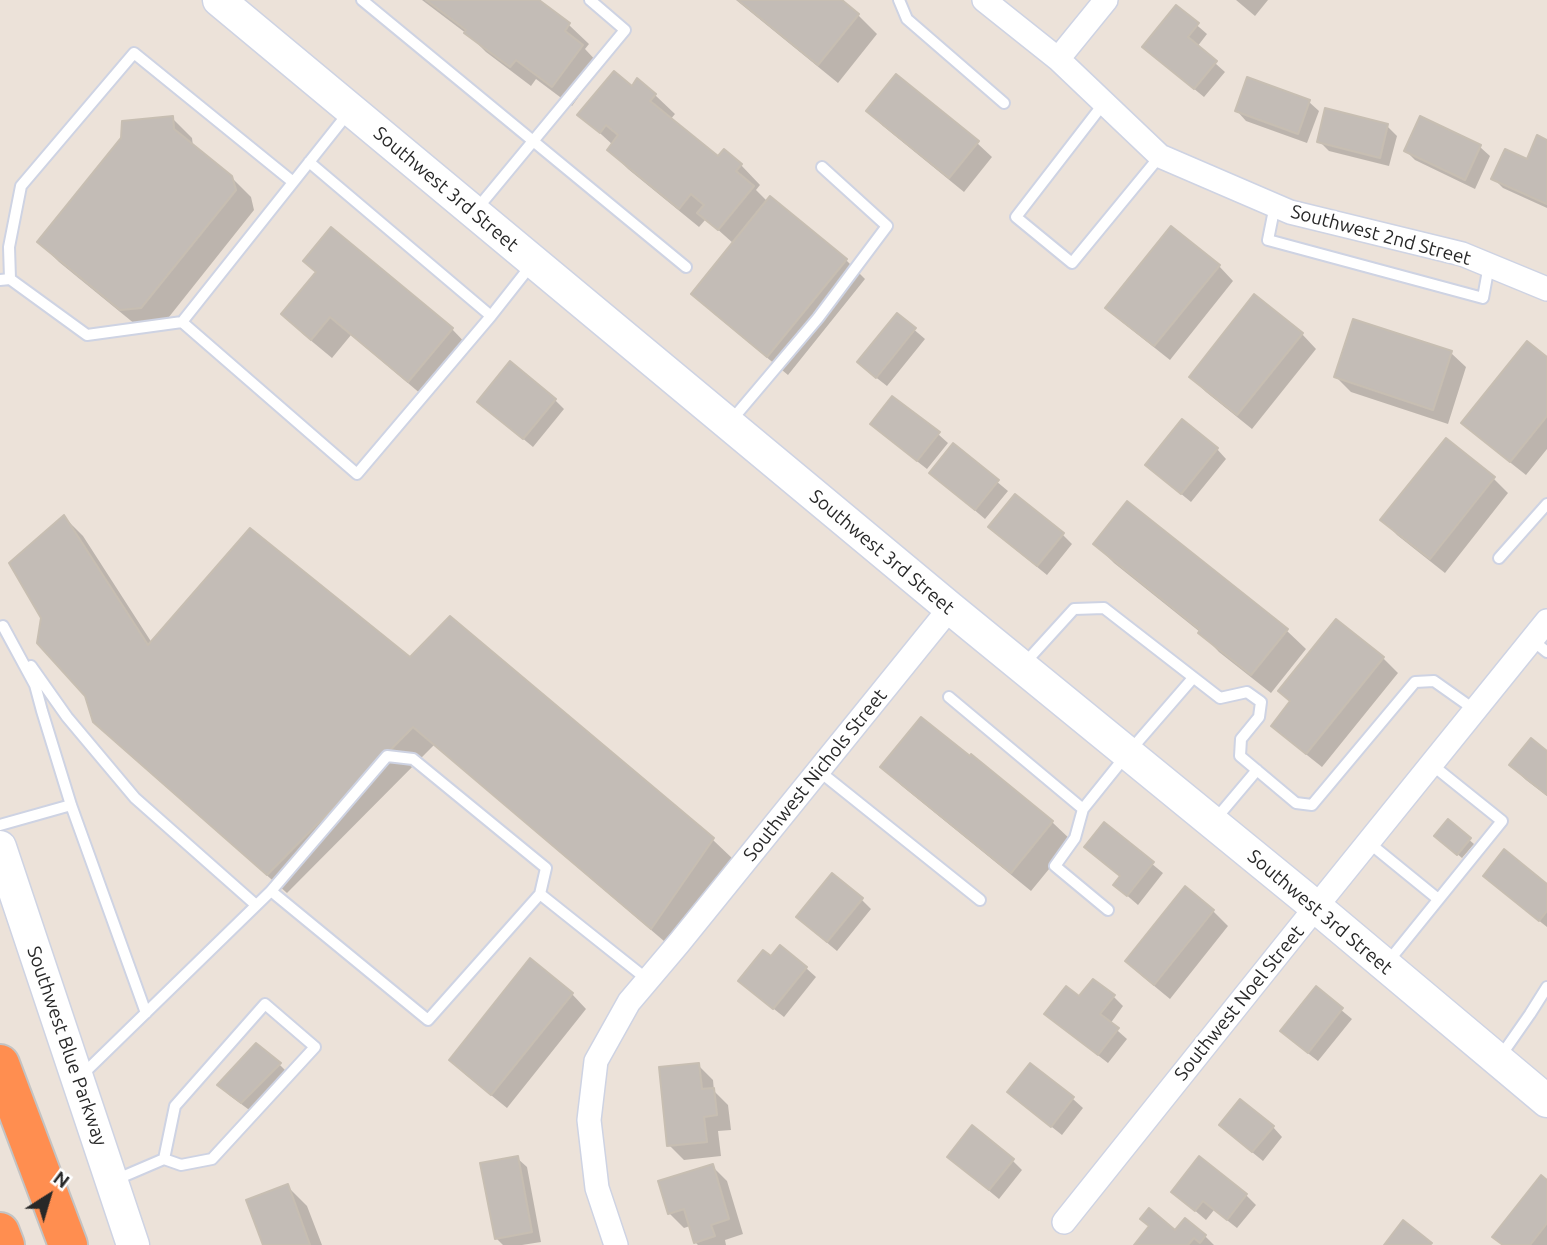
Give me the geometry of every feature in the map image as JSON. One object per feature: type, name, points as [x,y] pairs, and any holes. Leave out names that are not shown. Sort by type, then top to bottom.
[{"type":"highway","points":[[0,1064],[68,1245]]},
{"type":"highway","points":[[0,1233],[5,1245]]},
{"type":"main road","name":"Southwest 3rd Street","points":[[219,0],[1547,1101]]},
{"type":"main road","name":"Southwest Blue Parkway","points":[[0,847],[134,1245]]},
{"type":"street","name":"Southwest 2nd Street","points":[[985,0],[1058,59],[1160,156],[1290,212],[1462,254],[1547,289]]},
{"type":"street","points":[[1058,59],[1106,0]]},
{"type":"street","name":"Southwest Nichols Street","points":[[616,1245],[597,1188],[589,1120],[596,1061],[629,1002],[950,608]]},
{"type":"street","name":"Southwest Noel Street","points":[[1064,1222],[1475,710],[1539,646],[1547,621]]},
{"type":"lane","points":[[362,0],[686,267]]},
{"type":"lane","points":[[474,212],[625,30],[590,0]]},
{"type":"lane","points":[[899,0],[907,19],[1004,103]]},
{"type":"lane","points":[[293,182],[134,53],[21,186],[5,280],[87,335],[182,322],[351,110]]},
{"type":"lane","points":[[1104,103],[1016,217],[1072,263],[1160,156]]},
{"type":"lane","points":[[309,162],[491,316]]},
{"type":"lane","points":[[729,424],[818,318],[887,226],[822,167]]},
{"type":"lane","points":[[1275,205],[1268,240],[1483,298],[1489,265]]},
{"type":"lane","points":[[182,322],[357,474],[491,316],[533,262]]},
{"type":"lane","points":[[1499,558],[1547,504]]},
{"type":"lane","points":[[1021,667],[1074,609],[1104,608],[1220,698],[1247,692],[1261,702],[1259,716],[1241,739],[1241,756],[1296,803],[1312,805],[1415,682],[1434,681],[1475,710]]},
{"type":"lane","points":[[2,626],[35,685],[71,805],[146,1013]]},
{"type":"lane","points":[[2,626],[67,717],[135,798],[256,905]]},
{"type":"lane","points":[[1108,909],[1055,866],[1075,838],[1083,809],[1193,678]]},
{"type":"lane","points":[[949,697],[1083,809]]},
{"type":"lane","points":[[78,1079],[271,891],[387,756],[413,759],[547,868],[540,894],[428,1020],[271,891]]},
{"type":"lane","points":[[1385,965],[1502,821],[1431,764]]},
{"type":"lane","points":[[1213,823],[1257,770]]},
{"type":"lane","points":[[819,771],[980,900]]},
{"type":"lane","points":[[0,825],[71,805]]},
{"type":"lane","points":[[1368,842],[1438,899]]},
{"type":"lane","points":[[540,894],[648,980]]},
{"type":"lane","points":[[1498,1060],[1547,987]]},
{"type":"lane","points":[[112,1181],[164,1159],[181,1165],[212,1159],[314,1047],[265,1004],[175,1106],[164,1159]]},
{"type":"building","points":[[426,0],[539,0],[570,23],[565,31],[583,45],[552,87],[516,60],[510,67],[464,33],[466,30]]},
{"type":"building","points":[[738,0],[842,0],[859,14],[818,65]]},
{"type":"building","points":[[1176,5],[1199,23],[1188,37],[1217,61],[1194,89],[1142,47]]},
{"type":"building","points":[[614,71],[632,86],[637,78],[656,94],[650,101],[718,156],[724,149],[742,164],[736,171],[754,186],[718,230],[697,213],[704,205],[691,194],[679,209],[607,150],[618,135],[606,125],[600,133],[577,115]]},
{"type":"building","points":[[896,74],[979,141],[949,178],[866,111]]},
{"type":"building","points":[[1247,77],[1310,100],[1298,134],[1235,111]]},
{"type":"building","points":[[1325,108],[1388,124],[1380,158],[1317,142]]},
{"type":"building","points":[[173,116],[174,129],[232,176],[236,190],[141,308],[120,310],[37,242],[121,138],[122,121]]},
{"type":"building","points":[[1420,116],[1481,145],[1465,180],[1404,151]]},
{"type":"building","points":[[1537,135],[1547,140],[1547,204],[1491,179],[1505,149],[1527,159]]},
{"type":"building","points":[[770,196],[847,259],[767,357],[691,294]]},
{"type":"building","points":[[1171,226],[1220,265],[1154,346],[1105,308]]},
{"type":"building","points":[[331,227],[453,328],[408,382],[330,317],[311,340],[281,314],[316,272],[303,261]]},
{"type":"building","points":[[1254,294],[1303,333],[1237,415],[1189,377]]},
{"type":"building","points":[[897,313],[916,328],[876,378],[857,362]]},
{"type":"building","points":[[1353,319],[1452,351],[1433,410],[1334,377]]},
{"type":"building","points":[[1527,341],[1547,357],[1547,416],[1510,462],[1461,423]]},
{"type":"building","points":[[510,361],[556,399],[523,439],[477,402]]},
{"type":"building","points":[[892,396],[940,432],[917,461],[870,424]]},
{"type":"building","points":[[1182,419],[1218,448],[1181,494],[1145,465]]},
{"type":"building","points":[[1446,438],[1495,477],[1430,559],[1380,520]]},
{"type":"building","points":[[953,443],[999,480],[975,510],[929,473]]},
{"type":"building","points":[[1015,494],[1064,533],[1037,566],[988,527]]},
{"type":"building","points":[[1127,501],[1288,629],[1251,675],[1093,544]]},
{"type":"building","points":[[64,515],[148,645],[250,528],[410,657],[450,616],[714,838],[651,929],[413,727],[267,875],[93,722],[85,696],[37,643],[41,618],[9,563]]},
{"type":"building","points":[[1336,619],[1384,657],[1306,754],[1271,726],[1290,701],[1278,691]]},
{"type":"building","points":[[921,717],[1053,821],[1011,873],[880,767]]},
{"type":"building","points":[[1531,738],[1547,751],[1547,795],[1509,765]]},
{"type":"building","points":[[1448,819],[1471,838],[1457,855],[1434,836]]},
{"type":"building","points":[[1104,822],[1154,862],[1127,896],[1113,885],[1120,876],[1084,847]]},
{"type":"building","points":[[1504,849],[1547,884],[1547,911],[1539,921],[1483,876]]},
{"type":"building","points":[[832,873],[863,898],[827,942],[796,917]]},
{"type":"building","points":[[1185,886],[1214,910],[1154,985],[1125,961]]},
{"type":"building","points":[[780,945],[807,967],[773,1009],[738,981],[763,950],[771,956]]},
{"type":"building","points":[[530,958],[573,993],[491,1095],[449,1060]]},
{"type":"building","points":[[1093,979],[1115,995],[1100,1014],[1119,1028],[1098,1055],[1044,1014],[1066,986],[1079,996]]},
{"type":"building","points":[[1316,986],[1343,1008],[1308,1053],[1280,1031]]},
{"type":"building","points":[[256,1043],[281,1063],[241,1103],[217,1085]]},
{"type":"building","points":[[699,1063],[702,1089],[714,1088],[717,1115],[704,1117],[707,1142],[667,1146],[659,1067]]},
{"type":"building","points":[[1030,1063],[1074,1097],[1051,1127],[1007,1092]]},
{"type":"building","points":[[1240,1099],[1274,1126],[1252,1152],[1219,1125]]},
{"type":"building","points":[[972,1125],[1014,1159],[989,1190],[947,1157]]},
{"type":"building","points":[[518,1156],[532,1232],[495,1239],[480,1163]]},
{"type":"building","points":[[1199,1156],[1247,1194],[1227,1220],[1203,1201],[1195,1211],[1171,1192]]},
{"type":"building","points":[[713,1164],[729,1219],[711,1225],[715,1236],[694,1243],[684,1209],[668,1214],[658,1181]]},
{"type":"building","points":[[1541,1175],[1547,1180],[1547,1223],[1530,1245],[1503,1245],[1492,1237]]},
{"type":"building","points":[[288,1184],[310,1245],[263,1245],[246,1200]]},
{"type":"building","points":[[1149,1208],[1175,1230],[1185,1218],[1206,1235],[1200,1243],[1194,1238],[1188,1245],[1134,1245],[1149,1226],[1140,1219]]},
{"type":"building","points":[[1403,1220],[1432,1243],[1384,1245]]}]
